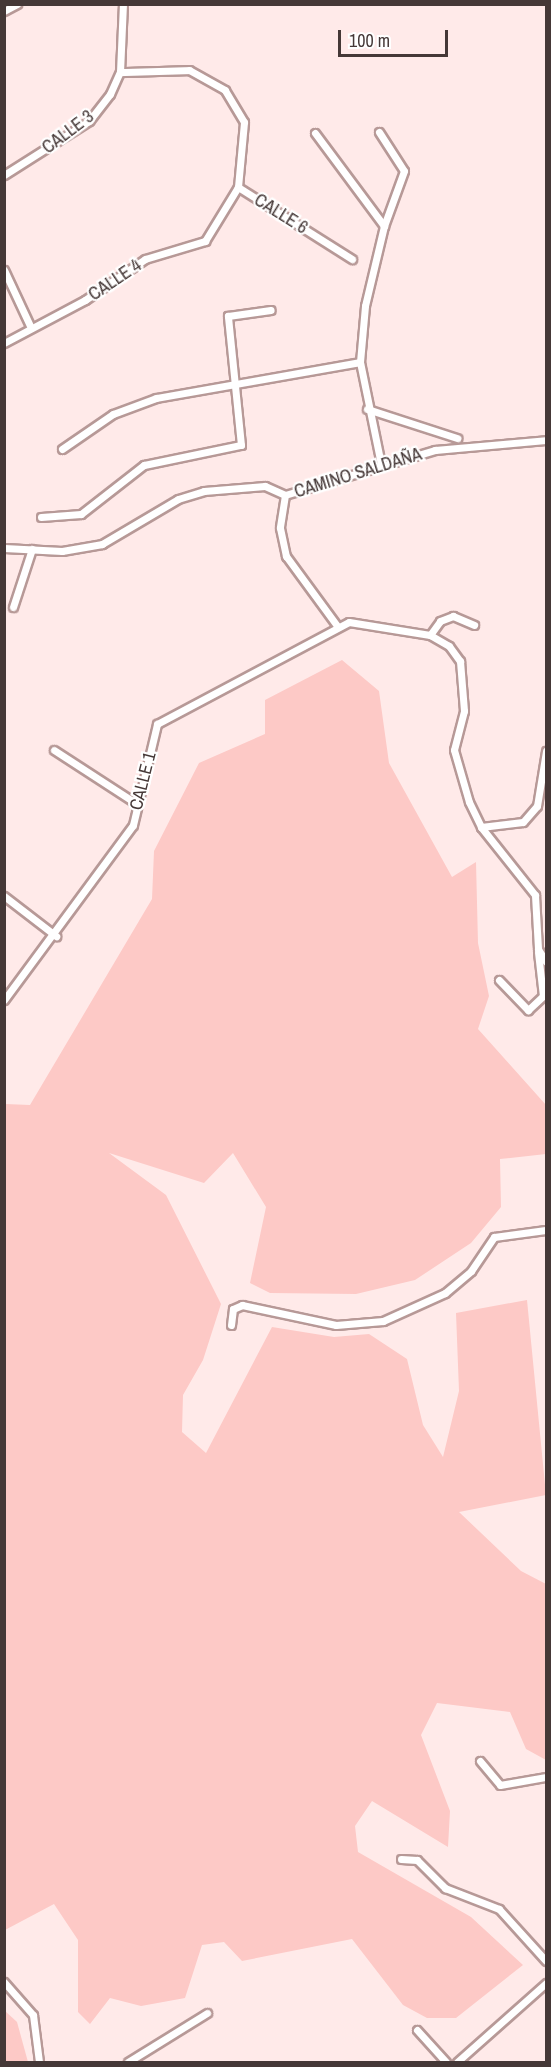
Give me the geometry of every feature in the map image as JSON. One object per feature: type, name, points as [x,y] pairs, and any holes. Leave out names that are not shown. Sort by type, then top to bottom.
[{"type":"street","points":[[4,11],[17,4]]},
{"type":"street","name":"CALLE 3","points":[[4,175],[89,121],[120,72],[123,4]]},
{"type":"street","name":"CALLE 6","points":[[120,72],[189,70],[225,90],[244,122],[238,187],[352,259]]},
{"type":"street","points":[[378,132],[404,171],[384,226],[365,306],[360,362],[367,409],[381,464]]},
{"type":"street","points":[[315,133],[384,226]]},
{"type":"street","name":"CALLE 4","points":[[4,343],[145,259],[205,242],[238,187]]},
{"type":"street","points":[[4,270],[32,328]]},
{"type":"street","points":[[40,518],[81,514],[144,465],[241,445],[228,316],[271,310]]},
{"type":"street","points":[[62,449],[112,414],[156,398],[235,381],[360,362]]},
{"type":"street","points":[[367,409],[457,438]]},
{"type":"street","name":"CAMINO SALDAÑA","points":[[4,548],[62,551],[102,544],[178,499],[204,491],[265,486],[285,495],[381,464],[435,450],[546,440]]},
{"type":"street","points":[[285,495],[280,528],[286,556],[338,627],[363,623],[430,635],[449,646],[460,661],[465,699],[454,750],[481,826],[535,895],[543,996],[528,1010],[499,980]]},
{"type":"street","points":[[13,607],[32,549]]},
{"type":"street","points":[[430,635],[440,621],[453,616],[474,625]]},
{"type":"street","name":"CALLE 1","points":[[4,1000],[56,936],[133,825],[157,724],[338,627]]},
{"type":"street","points":[[54,750],[137,804]]},
{"type":"street","points":[[481,826],[523,822],[537,806],[546,751]]},
{"type":"street","points":[[4,896],[56,936]]},
{"type":"street","points":[[538,949],[546,962]]},
{"type":"street","points":[[231,1325],[233,1309],[242,1305],[336,1325],[383,1321],[446,1293],[471,1271],[494,1237],[546,1230]]},
{"type":"street","points":[[480,1761],[500,1785],[546,1777]]},
{"type":"street","points":[[401,1859],[417,1860],[445,1888],[500,1909],[546,1961]]},
{"type":"street","points":[[4,1982],[33,2015],[39,2062]]},
{"type":"street","points":[[457,2062],[546,1983]]},
{"type":"street","points":[[128,2062],[207,2013]]},
{"type":"street","points":[[417,2030],[446,2062]]},
{"type":"shaded area","points":[[342,660],[379,691],[389,763],[452,877],[476,862],[478,943],[489,996],[478,1029],[546,1105],[546,1154],[500,1159],[501,1207],[471,1243],[415,1280],[356,1294],[270,1293],[250,1283],[266,1207],[233,1153],[204,1183],[109,1153],[166,1195],[221,1304],[203,1360],[183,1395],[182,1432],[206,1453],[272,1327],[334,1337],[369,1334],[407,1359],[423,1425],[443,1457],[459,1391],[456,1313],[527,1300],[546,1495],[459,1512],[521,1571],[546,1584],[546,1760],[526,1749],[510,1712],[437,1703],[421,1735],[450,1811],[448,1847],[372,1801],[355,1826],[358,1852],[471,1917],[523,1965],[456,2018],[427,2018],[403,2005],[352,1939],[242,1961],[224,1942],[202,1945],[185,1998],[141,2006],[110,1998],[90,2024],[78,2012],[78,1940],[54,1904],[5,1930],[5,1104],[30,1105],[152,899],[154,851],[199,763],[265,734],[265,700]]},
{"type":"shaded area","points":[[4,2010],[17,2022],[28,2062],[5,2062]]}]
